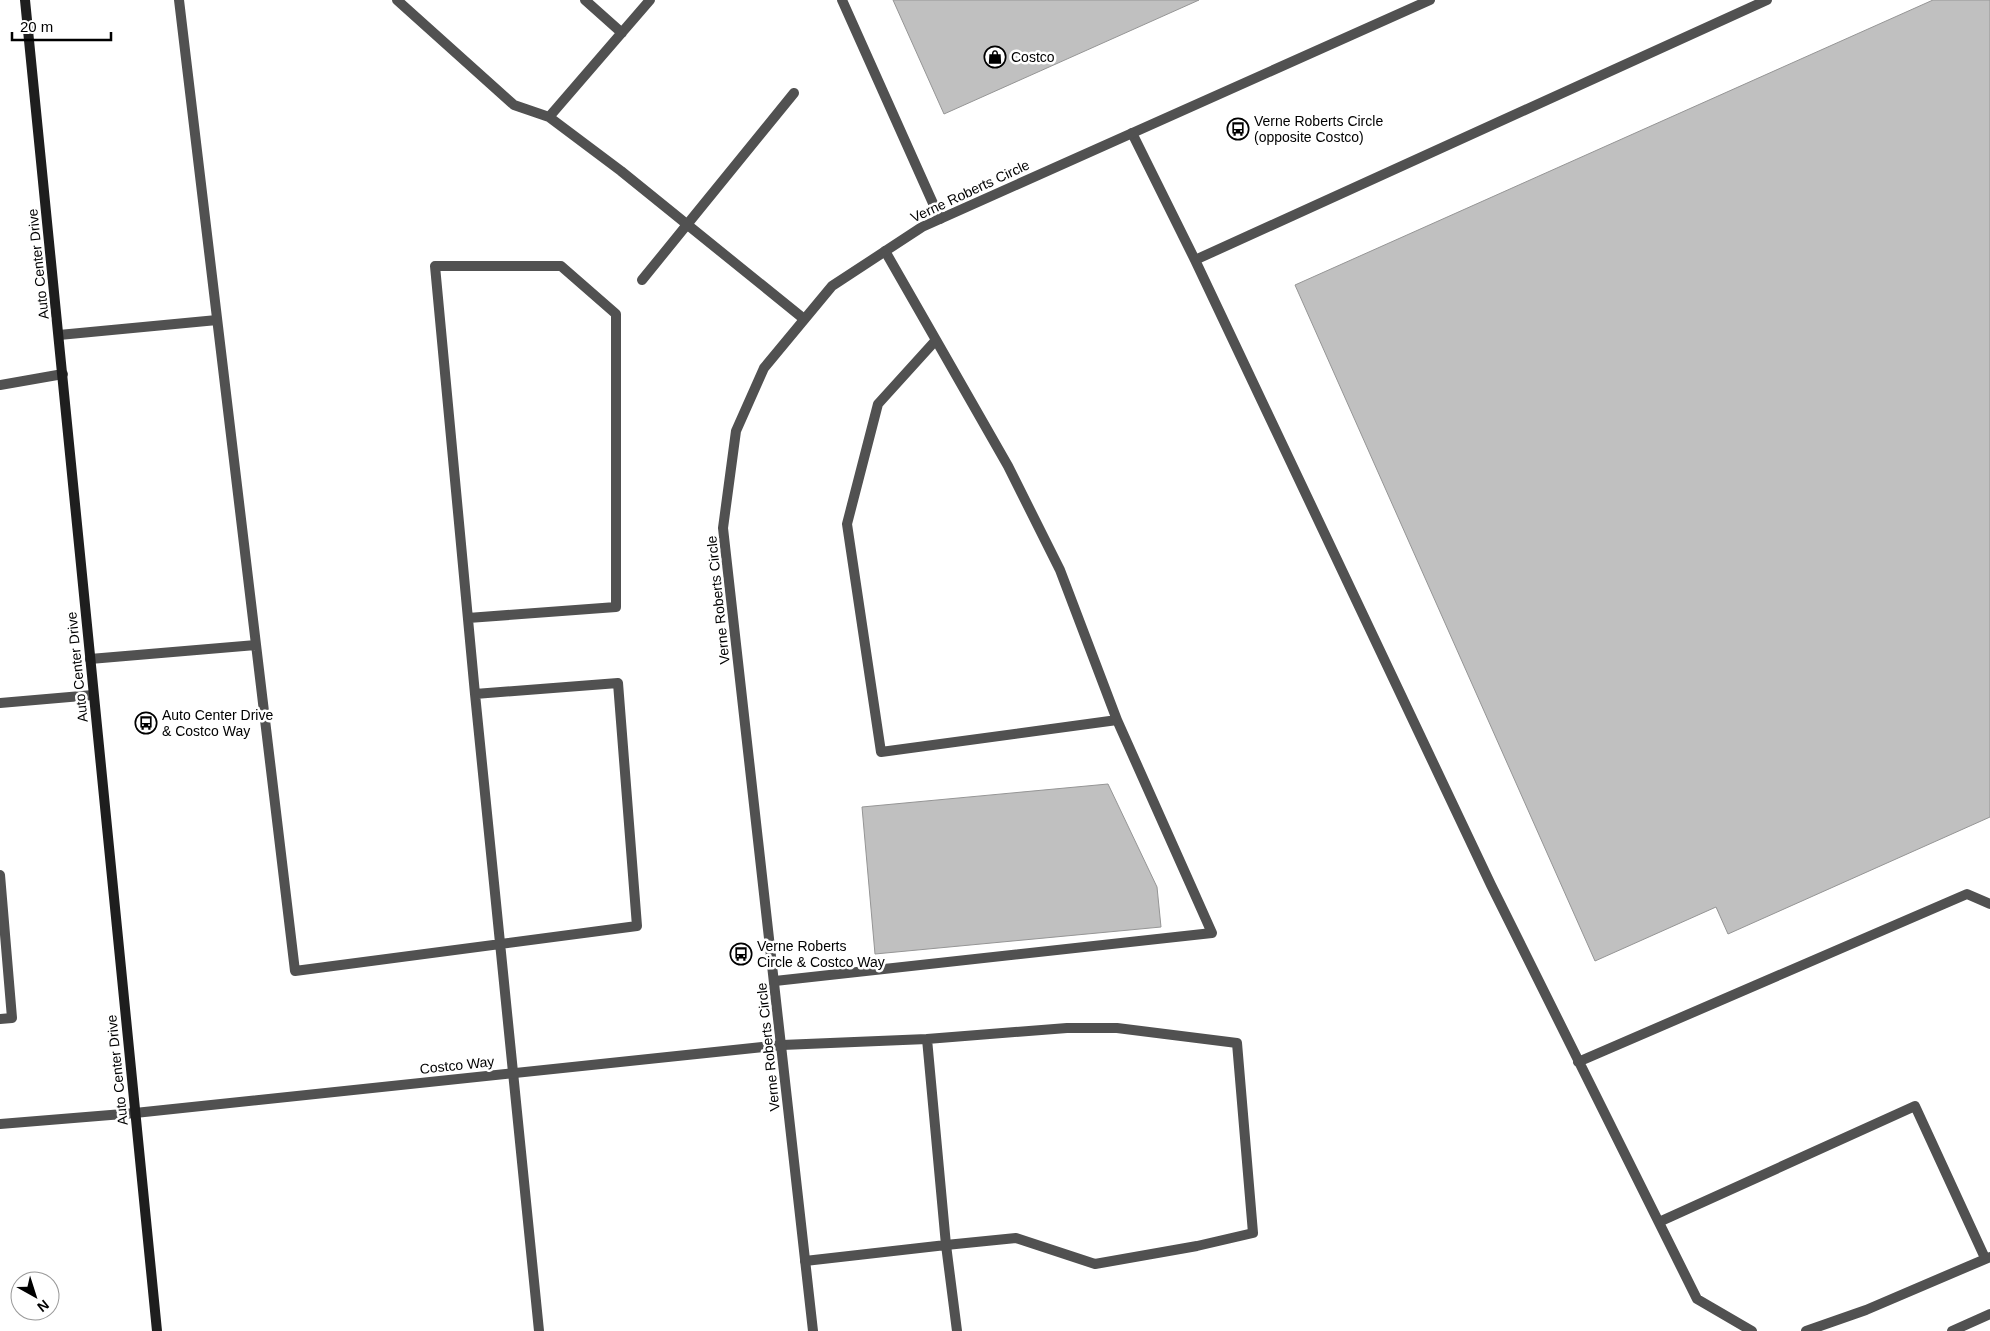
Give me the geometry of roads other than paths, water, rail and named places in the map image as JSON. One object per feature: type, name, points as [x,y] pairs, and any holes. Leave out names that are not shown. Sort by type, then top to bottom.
[{"type":"main road","name":"Auto Center Drive","points":[[25,0],[156,1331]]},
{"type":"street","points":[[179,0],[295,971],[637,926],[618,683],[475,694]]},
{"type":"street","points":[[397,0],[514,105],[549,117],[688,224],[804,319]]},
{"type":"street","points":[[585,0],[622,33]]},
{"type":"street","points":[[549,117],[650,0]]},
{"type":"street","points":[[842,0],[940,219]]},
{"type":"street","name":"Verne Roberts Circle","points":[[813,1331],[723,528],[736,431],[764,368],[832,286],[922,227],[1430,0]]},
{"type":"street","points":[[1194,260],[1767,0]]},
{"type":"street","points":[[642,280],[794,93]]},
{"type":"street","points":[[1132,133],[1491,885],[1697,1299],[1752,1331]]},
{"type":"street","points":[[774,982],[1212,933],[1116,720],[1060,570],[1008,466],[885,251]]},
{"type":"street","points":[[468,618],[616,607],[616,314],[561,266],[435,266],[475,694],[539,1331]]},
{"type":"street","points":[[59,335],[217,320]]},
{"type":"street","points":[[936,340],[878,404],[848,524],[881,752],[1116,720]]},
{"type":"street","points":[[0,385],[63,374]]},
{"type":"street","points":[[90,659],[256,645]]},
{"type":"street","points":[[0,703],[93,695]]},
{"type":"street","points":[[0,876],[12,1018],[0,1019]]},
{"type":"street","points":[[1578,1062],[1967,894],[1990,904]]},
{"type":"street","name":"Costco Way","points":[[0,1124],[135,1112],[782,1045],[927,1039],[1067,1028],[1117,1028],[1237,1043],[1253,1233],[1197,1246],[1095,1264],[1016,1238],[946,1245]]},
{"type":"street","points":[[927,1039],[946,1245],[957,1331]]},
{"type":"street","points":[[1659,1222],[1916,1106],[1988,1258],[1866,1310],[1806,1331]]},
{"type":"street","points":[[805,1261],[946,1245]]},
{"type":"street","points":[[1952,1331],[1990,1314]]},
{"type":"place","name":"Costco","points":[[995,57]]},
{"type":"place","name":"Verne Roberts Circle (opposite Costco)","points":[[1238,129]]},
{"type":"place","name":"Auto Center Drive & Costco Way","points":[[146,723]]},
{"type":"place","name":"Verne Roberts Circle & Costco Way","points":[[741,954]]}]
